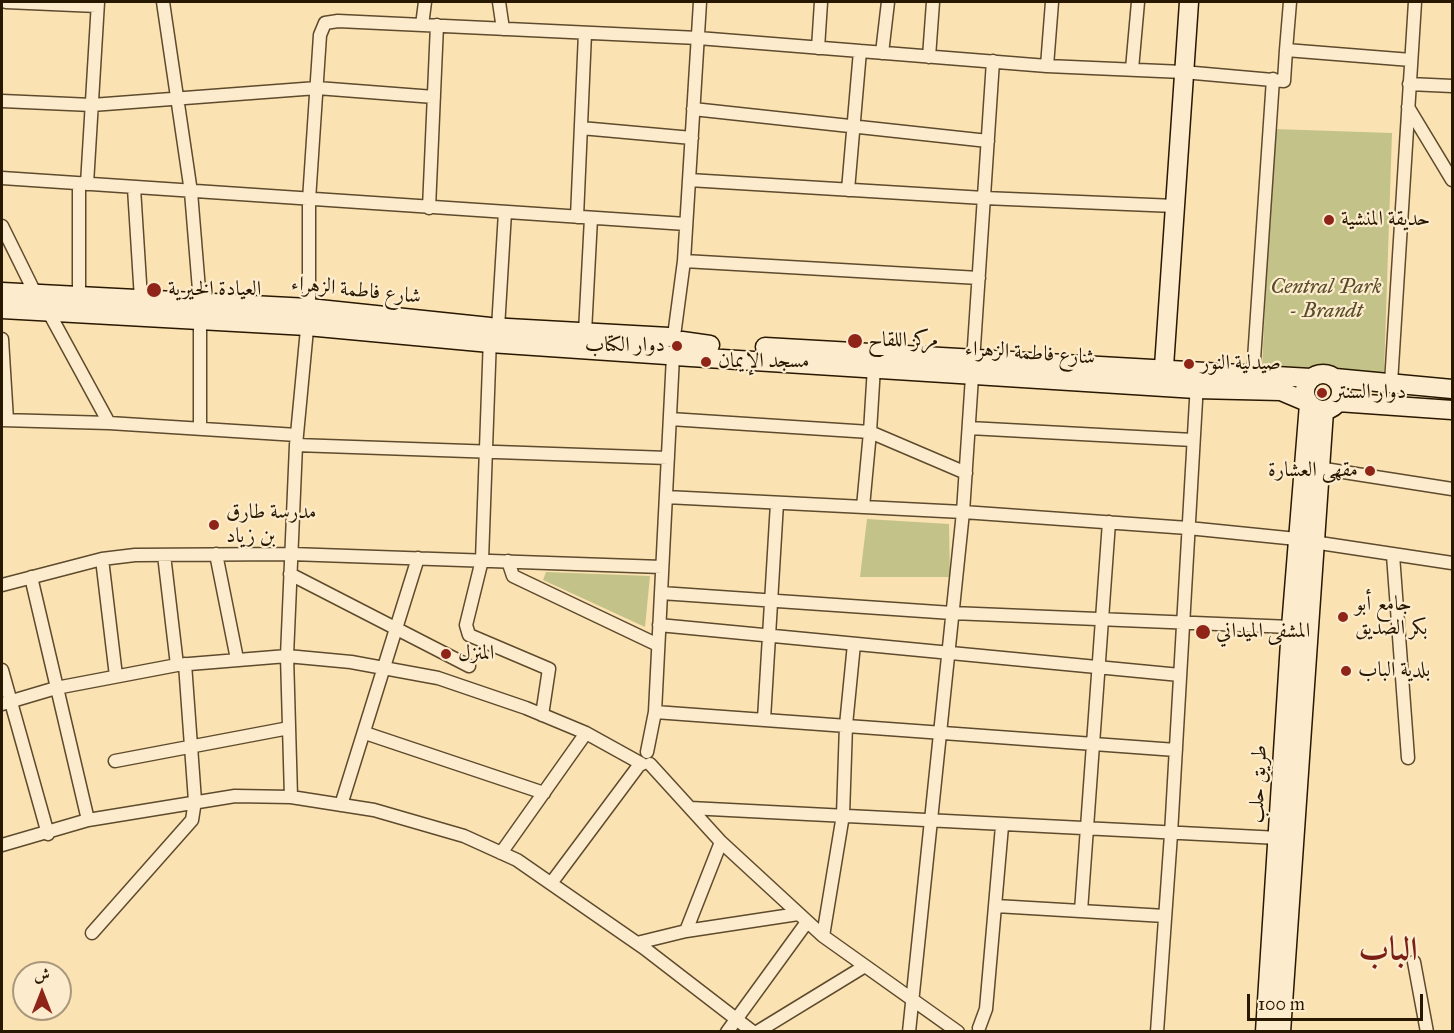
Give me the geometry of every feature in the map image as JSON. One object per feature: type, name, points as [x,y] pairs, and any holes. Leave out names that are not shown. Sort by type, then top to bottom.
[{"type":"main road","points":[[1163,378],[1189,2]]},
{"type":"main road","name":"شارع فاطمة الزهراء","points":[[2,292],[141,299],[200,311]]},
{"type":"main road","name":"شارع فاطمة الزهراء","points":[[2,309],[200,311],[308,317],[673,347],[874,367],[973,366]]},
{"type":"main road","name":"شارع فاطمة الزهراء","points":[[493,333],[585,332],[673,347],[695,344],[973,366],[1197,380],[1281,391],[1320,405],[1452,410]]},
{"type":"main road","name":"شارع فاطمة الزهراء","points":[[1197,380],[1252,374],[1311,378],[1323,374],[1335,378],[1452,389]]},
{"type":"main road","points":[[1305,540],[1318,468],[1320,405],[1305,387],[1311,378]]},
{"type":"main road","points":[[1281,1032],[1305,540],[1320,405],[1341,387],[1335,378]]},
{"type":"main road","name":"طريق حلب","points":[[1265,1032],[1291,627],[1305,540]]},
{"type":"street","points":[[6,2],[98,4],[92,105],[83,184],[79,295]]},
{"type":"street","points":[[163,2],[191,192],[200,311],[200,428]]},
{"type":"street","points":[[422,25],[425,2]]},
{"type":"street","points":[[499,2],[503,29]]},
{"type":"street","points":[[552,882],[645,761],[655,712],[673,347],[684,261],[700,2]]},
{"type":"street","points":[[818,48],[821,2]]},
{"type":"street","points":[[882,53],[888,2]]},
{"type":"street","points":[[929,57],[933,2]]},
{"type":"street","points":[[1047,66],[1052,2]]},
{"type":"street","points":[[1132,69],[1138,2]]},
{"type":"street","points":[[291,797],[287,656],[296,440],[308,317],[309,200],[320,35],[326,23],[338,21],[698,38],[1047,66],[1184,72],[1284,81],[1290,2]]},
{"type":"street","points":[[1391,383],[1414,2]]},
{"type":"street","points":[[429,208],[436,25]]},
{"type":"street","points":[[577,217],[585,33]]},
{"type":"street","points":[[1286,50],[1411,60]]},
{"type":"street","points":[[848,190],[860,51]]},
{"type":"street","points":[[909,1032],[910,996],[932,821],[963,512],[993,62]]},
{"type":"street","points":[[1252,374],[1273,79]]},
{"type":"street","points":[[1409,84],[1452,86]]},
{"type":"street","points":[[2,101],[92,105],[317,88],[434,97]]},
{"type":"street","points":[[1408,107],[1451,176]]},
{"type":"street","points":[[693,109],[988,141]]},
{"type":"street","points":[[581,128],[692,138]]},
{"type":"street","points":[[2,178],[686,224]]},
{"type":"street","points":[[689,180],[984,198],[1175,206]]},
{"type":"street","points":[[134,188],[141,299]]},
{"type":"street","points":[[505,212],[493,333],[482,560],[466,625],[469,635],[549,669],[542,715]]},
{"type":"street","points":[[585,332],[591,218]]},
{"type":"street","points":[[2,226],[35,293],[48,311],[109,423]]},
{"type":"street","points":[[684,261],[979,278]]},
{"type":"street","points":[[2,339],[4,420],[200,428],[296,440],[488,452],[668,458]]},
{"type":"street","points":[[863,507],[874,367]]},
{"type":"street","points":[[1156,1032],[1171,834],[1197,380]]},
{"type":"street","points":[[670,419],[870,432],[966,473]]},
{"type":"street","points":[[969,428],[1193,440]]},
{"type":"street","points":[[1318,468],[1452,489]]},
{"type":"street","points":[[666,497],[963,512],[1188,528],[1305,540],[1452,563]]},
{"type":"street","points":[[764,719],[777,503]]},
{"type":"street","points":[[1081,911],[1109,522]]},
{"type":"street","points":[[216,554],[237,659]]},
{"type":"street","points":[[2,585],[102,559],[164,555],[291,554],[663,567]]},
{"type":"street","points":[[92,933],[192,820],[195,801],[191,745],[164,555]]},
{"type":"street","points":[[1393,555],[1408,758]]},
{"type":"street","points":[[341,805],[386,668],[418,558]]},
{"type":"street","points":[[102,559],[116,676]]},
{"type":"street","points":[[508,561],[513,576],[658,645]]},
{"type":"street","points":[[290,574],[469,666]]},
{"type":"street","points":[[31,577],[88,820]]},
{"type":"street","points":[[661,593],[952,613],[1291,627]]},
{"type":"street","points":[[659,625],[1180,675]]},
{"type":"street","points":[[823,936],[843,815],[846,725],[854,644]]},
{"type":"street","points":[[5,703],[56,688],[181,664],[287,656],[386,668],[438,678],[542,715],[645,761],[721,842],[802,918],[823,936],[958,1032]]},
{"type":"street","points":[[2,670],[5,703],[48,834]]},
{"type":"street","points":[[655,712],[1176,750]]},
{"type":"street","points":[[115,761],[289,728]]},
{"type":"street","points":[[365,733],[543,793]]},
{"type":"street","points":[[501,853],[586,733]]},
{"type":"street","points":[[2,845],[48,834],[88,820],[195,801],[235,796],[291,797],[374,810],[464,836],[501,853],[552,882],[755,1032],[865,966]]},
{"type":"street","points":[[690,808],[1279,838]]},
{"type":"street","points":[[964,1032],[969,1028],[982,1030],[986,1009],[1002,825]]},
{"type":"street","points":[[686,931],[721,842]]},
{"type":"street","points":[[996,906],[1165,916]]},
{"type":"street","points":[[637,943],[686,931],[802,918]]},
{"type":"street","points":[[727,1032],[802,918]]},
{"type":"street","points":[[1413,962],[1427,1032]]},
{"type":"green space","name":"Central Park - Brandt","points":[[1274,129],[1392,133],[1384,373],[1262,366]]},
{"type":"green space","points":[[867,519],[949,524],[950,577],[860,577]]},
{"type":"green space","points":[[546,572],[650,576],[645,627],[543,580]]},
{"type":"place","name":"حديقة المنشية","points":[[1329,220]]},
{"type":"place","name":"العيادة الخيرية","points":[[154,290]]},
{"type":"place","name":"مركز اللقاح","points":[[855,341]]},
{"type":"place","name":"دوار الكتاب","points":[[677,346]]},
{"type":"place","name":"مسجد الإيمان","points":[[706,362]]},
{"type":"place","name":"صيدلية النور","points":[[1189,364]]},
{"type":"place","name":"دوار السنتر","points":[[1322,393]]},
{"type":"place","name":"مقهى العشارة","points":[[1370,471]]},
{"type":"place","name":"مدرسة طارق بن زياد","points":[[214,525]]},
{"type":"place","name":"جامع أبو بكر الصديق","points":[[1343,617]]},
{"type":"place","name":"المشفى الميداني","points":[[1203,632]]},
{"type":"place","name":"المنزل","points":[[446,654]]},
{"type":"place","name":"بلدية الباب","points":[[1346,671]]},
{"type":"district","name":"الباب","points":[[1388,952]]}]
